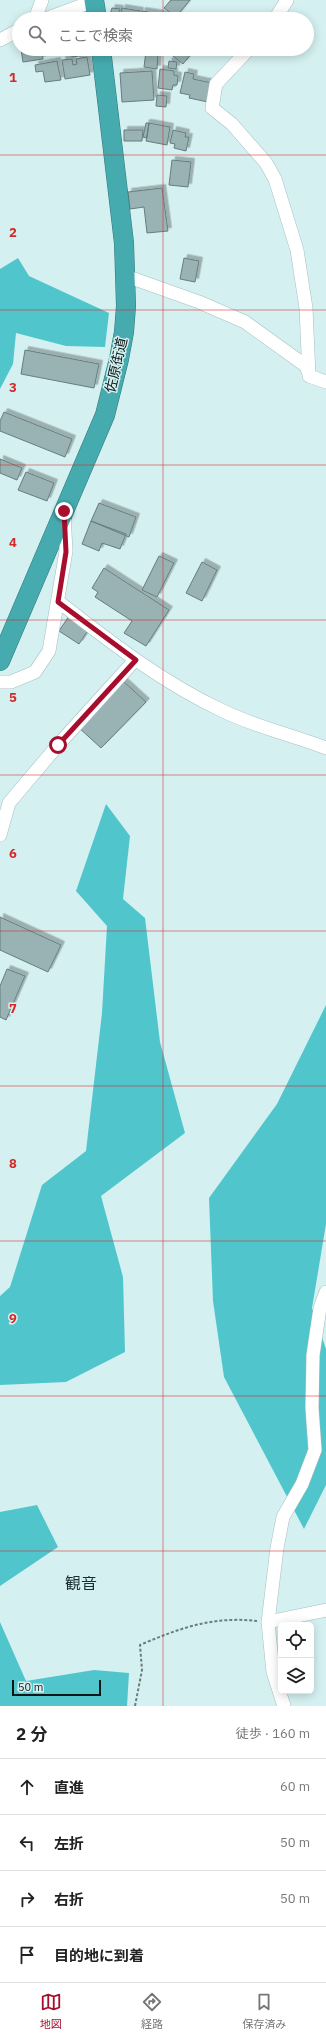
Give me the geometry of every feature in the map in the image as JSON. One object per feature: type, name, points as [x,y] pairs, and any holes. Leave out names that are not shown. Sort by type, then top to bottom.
[{"type":"highway","name":"佐原街道","points":[[0,661],[105,415],[124,332],[126,276],[122,219],[102,56]]},
{"type":"street","points":[[38,12],[42,0]]},
{"type":"street","points":[[279,12],[287,0]]},
{"type":"street","points":[[74,12],[95,7]]},
{"type":"street","points":[[0,40],[12,34]]},
{"type":"street","points":[[242,56],[216,84],[212,108],[232,124],[266,163],[275,179],[297,250],[306,308],[309,376]]},
{"type":"street","points":[[126,276],[199,302],[245,322],[306,366],[309,376]]},
{"type":"street","points":[[309,376],[326,382]]},
{"type":"street","points":[[0,682],[11,682],[35,672],[49,651],[66,552],[64,511]]},
{"type":"street","points":[[58,602],[136,660],[224,712],[326,748]]},
{"type":"street","points":[[0,835],[9,803],[58,745],[136,660]]},
{"type":"street","points":[[284,1706],[273,1672],[268,1622],[277,1548],[283,1517],[302,1484],[315,1450],[312,1408],[313,1355],[320,1308],[326,1292]]},
{"type":"street","points":[[268,1622],[326,1610]]},
{"type":"path","points":[[136,1706],[142,1670],[140,1645],[174,1631],[209,1621],[236,1618],[268,1622]]},
{"type":"shaded area","points":[[18,258],[29,276],[109,313],[105,347],[66,346],[16,333],[13,364],[0,389],[0,269]]},
{"type":"shaded area","points":[[106,804],[130,836],[123,899],[145,918],[160,1042],[185,1133],[101,1196],[123,1277],[125,1352],[66,1382],[0,1385],[0,1296],[10,1287],[42,1185],[86,1151],[102,1013],[107,926],[76,891]]},
{"type":"shaded area","points":[[326,1005],[326,1224],[312,1308],[326,1349],[326,1485],[304,1529],[224,1377],[213,1301],[209,1198],[277,1104]]},
{"type":"shaded area","points":[[37,1505],[58,1547],[0,1586],[0,1512]]},
{"type":"shaded area","points":[[0,1622],[26,1681],[94,1670],[129,1673],[127,1706],[0,1706]]},
{"type":"building","points":[[171,0],[190,0],[180,12],[169,12],[164,8]]},
{"type":"building","points":[[112,8],[120,9],[120,12],[111,12]]},
{"type":"building","points":[[122,8],[140,11],[140,12],[121,12]]},
{"type":"building","points":[[22,56],[43,56],[43,59],[23,62]]},
{"type":"building","points":[[145,56],[158,56],[157,69],[144,67]]},
{"type":"building","points":[[173,56],[189,56],[183,64]]},
{"type":"building","points":[[87,57],[90,75],[65,79],[62,60],[72,59],[73,65],[77,64],[76,59]]},
{"type":"building","points":[[57,61],[61,80],[45,82],[43,71],[36,72],[35,65]]},
{"type":"building","points":[[169,61],[177,62],[176,69],[168,68]]},
{"type":"building","points":[[160,69],[174,71],[174,75],[178,76],[177,85],[173,85],[172,90],[158,88]]},
{"type":"building","points":[[152,71],[154,100],[122,102],[120,73]]},
{"type":"building","points":[[185,72],[194,74],[193,79],[212,83],[208,102],[189,98],[190,95],[180,93]]},
{"type":"building","points":[[157,95],[167,96],[166,107],[156,106]]},
{"type":"building","points":[[146,123],[149,123],[147,138],[143,137]]},
{"type":"building","points":[[149,123],[170,127],[167,145],[146,141]]},
{"type":"building","points":[[124,130],[143,130],[142,141],[124,141]]},
{"type":"building","points":[[173,130],[186,133],[185,137],[189,137],[186,151],[174,148],[175,144],[170,143]]},
{"type":"building","points":[[172,160],[191,162],[188,187],[169,185]]},
{"type":"building","points":[[162,188],[168,231],[147,233],[144,207],[130,209],[128,192]]},
{"type":"building","points":[[184,258],[199,261],[195,282],[180,279]]},
{"type":"building","points":[[25,350],[99,364],[94,388],[21,374]]},
{"type":"building","points":[[4,412],[72,439],[65,457],[0,431],[0,421]]},
{"type":"building","points":[[0,459],[22,468],[17,480],[0,473]]},
{"type":"building","points":[[26,472],[54,483],[47,501],[18,490]]},
{"type":"building","points":[[99,503],[136,517],[129,537],[91,521]]},
{"type":"building","points":[[91,521],[126,534],[120,549],[102,543],[99,551],[82,544]]},
{"type":"building","points":[[159,556],[174,563],[157,597],[142,590]]},
{"type":"building","points":[[202,562],[217,570],[202,601],[186,593]]},
{"type":"building","points":[[104,568],[169,610],[146,646],[124,633],[132,621],[95,597],[98,592],[92,588]]},
{"type":"building","points":[[69,616],[89,629],[79,644],[59,631]]},
{"type":"building","points":[[122,680],[146,702],[101,748],[77,726]]},
{"type":"building","points":[[0,917],[61,945],[48,972],[0,950]]},
{"type":"building","points":[[7,969],[25,976],[6,1020],[0,1017],[0,986]]},
{"type":"district","name":"観音","points":[[81,1583]]},
{"type":"route","points":[[58,745],[136,660],[58,602],[66,552],[64,511]]}]
